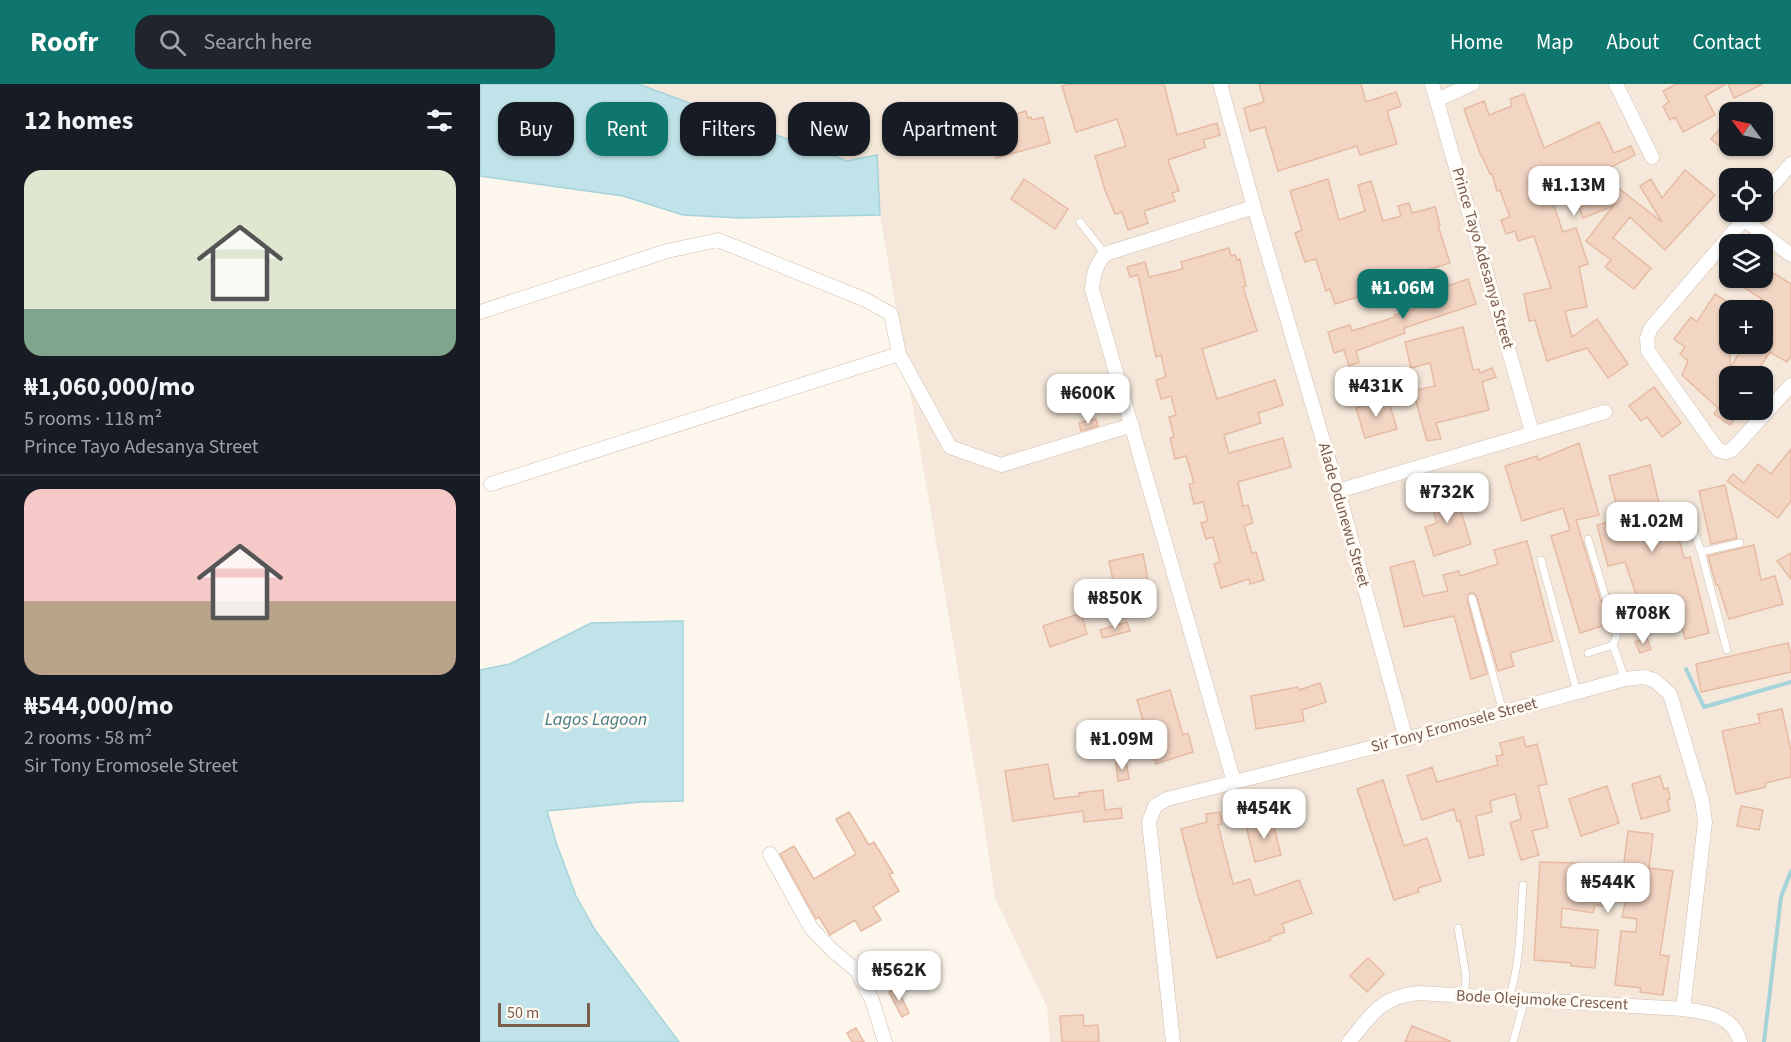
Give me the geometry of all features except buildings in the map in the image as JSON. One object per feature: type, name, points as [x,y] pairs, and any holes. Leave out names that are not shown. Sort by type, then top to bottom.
[{"type":"street","name":"Alade Odunewu Street","points":[[1221,84],[1254,207],[1338,491],[1406,739]]},
{"type":"street","name":"Prince Tayo Adesanya Street","points":[[1432,84],[1532,432]]},
{"type":"street","points":[[1437,100],[1472,84]]},
{"type":"street","points":[[1616,84],[1652,157]]},
{"type":"street","points":[[1773,184],[1791,164]]},
{"type":"street","points":[[1234,782],[1092,289],[1097,265],[1105,254],[1254,207]]},
{"type":"street","points":[[1741,222],[1651,328],[1647,338],[1648,351],[1718,450],[1725,452],[1732,450],[1791,385]]},
{"type":"street","points":[[1755,222],[1791,255]]},
{"type":"street","points":[[480,312],[667,251],[718,240],[866,300],[891,314],[899,354],[950,447],[1001,465],[1132,426]]},
{"type":"street","points":[[491,484],[899,354]]},
{"type":"street","points":[[1338,491],[1605,412]]},
{"type":"street","name":"Sir Tony Eromosele Street","points":[[1173,1042],[1149,822],[1155,806],[1167,799],[1406,739],[1625,679],[1644,677],[1654,680],[1670,694],[1702,800],[1705,822],[1683,1009]]},
{"type":"street","points":[[770,855],[811,928],[857,971],[872,1000],[885,1042]]},
{"type":"street","name":"Bode Olejumoke Crescent","points":[[1349,1042],[1373,1012],[1388,1000],[1401,994],[1419,993],[1683,1009],[1715,1014],[1729,1023],[1738,1034],[1740,1042]]},
{"type":"lane","points":[[1080,222],[1105,254]]},
{"type":"lane","points":[[1686,508],[1701,552],[1727,650]]},
{"type":"lane","points":[[1588,539],[1617,635],[1613,645],[1625,679]]},
{"type":"lane","points":[[1701,552],[1740,543]]},
{"type":"lane","points":[[1541,560],[1577,692]]},
{"type":"lane","points":[[1472,598],[1503,712]]},
{"type":"lane","points":[[1588,653],[1613,645]]},
{"type":"lane","points":[[1509,998],[1514,984],[1523,885]]},
{"type":"lane","points":[[1458,928],[1466,976],[1464,996]]},
{"type":"lane","points":[[1513,1042],[1525,999]]},
{"type":"shaded area","points":[[638,84],[1791,84],[1791,1042],[1050,1042],[1047,1007],[995,898],[880,215],[877,156],[847,161],[833,156],[870,156],[870,102],[788,102],[788,139],[776,135],[776,102],[687,102]]},
{"type":"water","points":[[480,84],[638,84],[687,102],[680,102],[680,156],[776,156],[776,135],[788,139],[788,156],[833,156],[847,161],[877,155],[880,215],[740,218],[683,215],[623,196],[480,176]]},
{"type":"water","name":"Lagos Lagoon","points":[[683,621],[683,801],[641,802],[547,811],[576,896],[595,930],[679,1042],[480,1042],[480,670],[510,664],[591,623]]},
{"type":"waterway","points":[[1686,669],[1704,707],[1791,682]]},
{"type":"waterway","points":[[1764,1042],[1781,897],[1791,871]]}]
